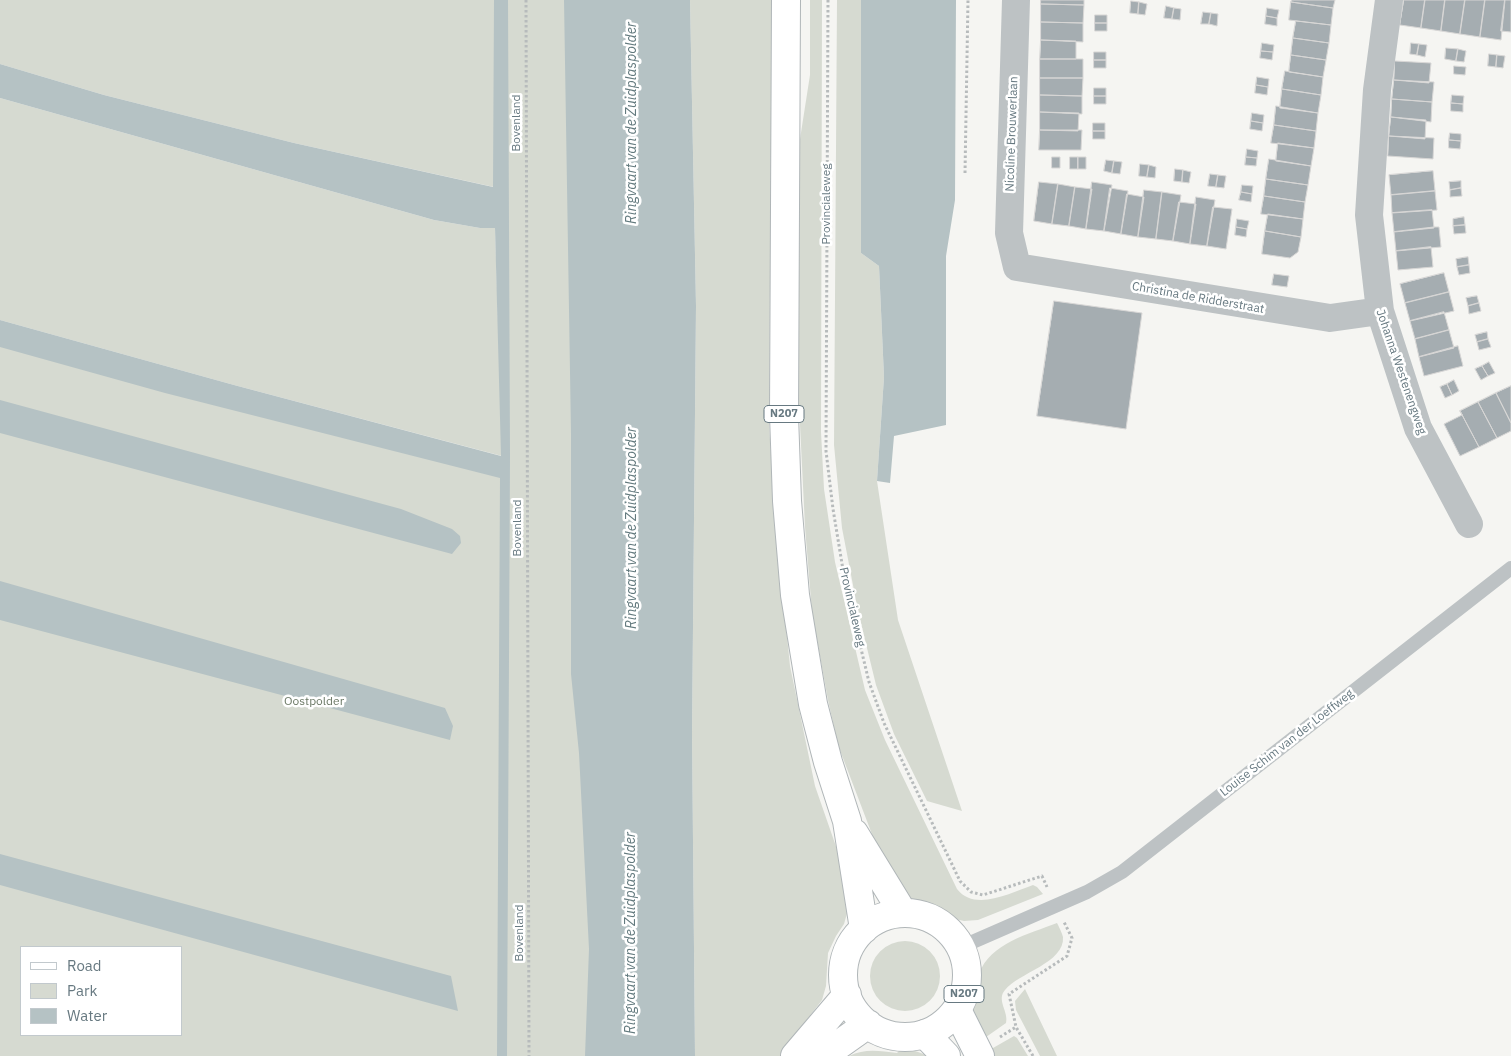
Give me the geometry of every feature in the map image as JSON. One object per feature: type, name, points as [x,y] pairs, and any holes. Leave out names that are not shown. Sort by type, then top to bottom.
[{"type":"main road","name":"N207","points":[[786,0],[784,415],[787,501],[795,596],[813,704],[828,762],[847,822],[864,929]]},
{"type":"main road","name":"N207","points":[[847,822],[903,913]]},
{"type":"main road","name":"N207","points":[[903,913],[931,918],[943,926],[961,947],[965,957],[967,979],[962,1000],[957,1010],[943,1024],[925,1034],[902,1037],[878,1031],[859,1016],[847,995],[844,971],[846,959],[853,942],[864,929],[883,918],[903,913]]},
{"type":"main road","points":[[795,1056],[847,995]]},
{"type":"main road","points":[[957,1010],[980,1056]]},
{"type":"main road","points":[[823,1056],[868,1024]]},
{"type":"main road","points":[[925,1034],[946,1056]]},
{"type":"street","name":"Nicoline Brouwerlaan","points":[[1016,0],[1009,233],[1018,267]]},
{"type":"street","name":"Johanna Westenengweg","points":[[1389,0],[1377,90],[1369,215],[1380,311],[1418,428],[1469,524]]},
{"type":"street","name":"Christina de Ridderstraat","points":[[1018,267],[1330,318],[1380,311]]},
{"type":"lane","name":"Louise Schim van der Loeffweg","points":[[961,947],[1088,892],[1122,872],[1511,568]]},
{"type":"path","name":"Bovenland","points":[[526,0],[529,1056]]},
{"type":"path","name":"Provincialeweg","points":[[828,0],[826,451],[845,582],[869,682],[884,723],[960,881],[971,892],[983,895],[1042,876],[1072,938],[1067,956],[1009,994],[1016,1027],[1033,1056]]},
{"type":"path","points":[[965,173],[968,0]]},
{"type":"green space","points":[[0,0],[494,0],[494,187],[294,143],[104,95],[0,64]]},
{"type":"green space","name":"Oostpolder","points":[[502,0],[591,0],[594,1056],[0,1056],[0,332],[502,462],[502,456],[234,385],[0,320],[0,98],[434,220],[480,228],[495,228],[502,445]]},
{"type":"green space","points":[[690,0],[772,0],[769,425],[776,527],[790,666],[815,786],[848,881],[848,910],[844,924],[828,953],[826,986],[822,1000],[796,1034],[787,1056],[695,1056],[692,733],[696,306]]},
{"type":"green space","points":[[810,0],[822,0],[821,432],[824,489],[835,562],[865,690],[885,740],[957,889],[964,896],[983,900],[1004,896],[1033,885],[1043,894],[978,920],[964,921],[951,918],[918,904],[906,897],[886,871],[838,745],[828,700],[812,612],[805,527],[798,384],[800,139],[810,75]]},
{"type":"green space","points":[[837,0],[861,0],[861,253],[879,266],[884,377],[877,481],[898,620],[962,811],[927,801],[894,734],[876,685],[858,611],[842,528],[834,445]]},
{"type":"green space","points":[[1057,923],[1063,937],[1062,946],[1057,954],[1040,967],[1011,984],[1005,990],[1002,1002],[1006,1023],[979,1042],[972,1013],[979,974],[984,963],[1001,947]]},
{"type":"green space","points":[[905,941],[918,944],[930,951],[937,963],[940,976],[937,989],[930,1001],[918,1008],[905,1011],[892,1008],[880,1001],[873,989],[870,976],[873,963],[880,951],[892,944]]},
{"type":"green space","points":[[1025,989],[1057,1056],[1040,1056],[1016,1010],[1015,1001]]},
{"type":"green space","points":[[1014,1036],[1028,1056],[988,1056],[986,1052]]},
{"type":"green space","points":[[907,1048],[929,1056],[849,1056],[867,1051],[897,1053]]},
{"type":"water","points":[[494,0],[508,0],[510,456],[507,1056],[497,1056],[500,478],[165,393],[0,347],[0,320],[501,456],[495,228],[480,228],[434,220],[0,98],[0,64],[104,95],[294,143],[493,187]]},
{"type":"water","name":"Ringvaart van de Zuidplaspolder","points":[[564,0],[690,0],[696,306],[692,733],[695,1056],[585,1056],[589,949],[579,753],[571,674],[571,434]]},
{"type":"water","points":[[861,0],[956,0],[955,200],[946,256],[946,425],[894,436],[890,483],[877,481],[884,377],[879,266],[861,253]]},
{"type":"water","points":[[0,400],[401,509],[452,529],[460,536],[461,543],[452,554],[0,433]]},
{"type":"water","points":[[0,581],[445,708],[453,726],[450,740],[0,620]]},
{"type":"water","points":[[0,854],[451,976],[458,1011],[0,885]]},
{"type":"building","points":[[1041,0],[1084,0],[1084,5],[1041,4]]},
{"type":"building","points":[[1292,0],[1335,0],[1333,8],[1291,2]]},
{"type":"building","points":[[1404,0],[1425,0],[1421,28],[1400,25]]},
{"type":"building","points":[[1425,0],[1445,0],[1441,31],[1421,28]]},
{"type":"building","points":[[1445,0],[1465,0],[1460,34],[1441,31]]},
{"type":"building","points":[[1465,0],[1485,0],[1480,37],[1460,34]]},
{"type":"building","points":[[1485,0],[1505,0],[1501,40],[1480,37]]},
{"type":"building","points":[[1505,0],[1511,0],[1511,32],[1501,31]]},
{"type":"building","points":[[1131,1],[1139,2],[1138,14],[1130,13]]},
{"type":"building","points":[[1139,2],[1147,4],[1145,15],[1138,14]]},
{"type":"building","points":[[1291,2],[1333,8],[1331,25],[1289,20]]},
{"type":"building","points":[[1041,4],[1084,5],[1083,23],[1041,22]]},
{"type":"building","points":[[1166,6],[1174,8],[1172,19],[1164,18]]},
{"type":"building","points":[[1174,8],[1181,9],[1180,20],[1172,19]]},
{"type":"building","points":[[1267,8],[1279,10],[1277,18],[1266,16]]},
{"type":"building","points":[[1203,12],[1211,13],[1209,24],[1201,24]]},
{"type":"building","points":[[1211,13],[1218,14],[1217,26],[1209,24]]},
{"type":"building","points":[[1095,15],[1107,15],[1107,23],[1095,23]]},
{"type":"building","points":[[1266,16],[1277,18],[1277,26],[1265,24]]},
{"type":"building","points":[[1296,21],[1331,25],[1329,43],[1293,38]]},
{"type":"building","points":[[1041,22],[1083,23],[1083,42],[1041,40]]},
{"type":"building","points":[[1095,23],[1107,23],[1107,31],[1095,31]]},
{"type":"building","points":[[1293,38],[1329,43],[1326,60],[1291,55]]},
{"type":"building","points":[[1041,40],[1076,41],[1076,59],[1040,59]]},
{"type":"building","points":[[1262,43],[1274,45],[1273,52],[1261,51]]},
{"type":"building","points":[[1411,43],[1419,44],[1417,55],[1410,54]]},
{"type":"building","points":[[1419,44],[1427,45],[1425,57],[1417,55]]},
{"type":"building","points":[[1446,48],[1458,49],[1456,61],[1445,59]]},
{"type":"building","points":[[1458,49],[1466,51],[1464,62],[1456,61]]},
{"type":"building","points":[[1261,51],[1273,52],[1272,60],[1260,58]]},
{"type":"building","points":[[1094,52],[1106,52],[1106,60],[1094,60]]},
{"type":"building","points":[[1489,54],[1497,55],[1496,67],[1488,66]]},
{"type":"building","points":[[1291,55],[1326,60],[1323,77],[1289,72]]},
{"type":"building","points":[[1497,55],[1505,56],[1503,68],[1496,67]]},
{"type":"building","points":[[1040,59],[1083,59],[1083,78],[1040,78]]},
{"type":"building","points":[[1094,60],[1106,60],[1106,68],[1094,68]]},
{"type":"building","points":[[1395,61],[1431,63],[1429,83],[1394,80]]},
{"type":"building","points":[[1454,66],[1466,67],[1465,75],[1454,74]]},
{"type":"building","points":[[1285,71],[1323,77],[1321,95],[1282,89]]},
{"type":"building","points":[[1257,77],[1269,79],[1268,87],[1256,85]]},
{"type":"building","points":[[1040,78],[1083,78],[1082,96],[1040,95]]},
{"type":"building","points":[[1394,80],[1434,82],[1432,102],[1392,99]]},
{"type":"building","points":[[1256,85],[1268,87],[1267,95],[1255,93]]},
{"type":"building","points":[[1094,88],[1106,88],[1106,96],[1094,96]]},
{"type":"building","points":[[1282,89],[1321,95],[1318,113],[1280,108]]},
{"type":"building","points":[[1040,95],[1082,96],[1082,114],[1040,112]]},
{"type":"building","points":[[1452,95],[1464,96],[1463,104],[1451,103]]},
{"type":"building","points":[[1094,96],[1106,96],[1106,104],[1094,104]]},
{"type":"building","points":[[1392,99],[1432,102],[1431,122],[1391,117]]},
{"type":"building","points":[[1451,103],[1463,104],[1463,112],[1451,111]]},
{"type":"building","points":[[1276,106],[1318,113],[1316,131],[1274,125]]},
{"type":"building","points":[[1040,112],[1079,113],[1078,131],[1040,130]]},
{"type":"building","points":[[1252,113],[1264,115],[1263,123],[1251,121]]},
{"type":"building","points":[[1391,117],[1426,120],[1425,139],[1389,136]]},
{"type":"building","points":[[1251,121],[1263,123],[1262,131],[1250,129]]},
{"type":"building","points":[[1093,123],[1105,123],[1105,131],[1093,131]]},
{"type":"building","points":[[1274,125],[1316,131],[1314,148],[1271,143]]},
{"type":"building","points":[[1040,130],[1082,130],[1081,150],[1039,150]]},
{"type":"building","points":[[1093,131],[1105,131],[1105,139],[1093,139]]},
{"type":"building","points":[[1450,133],[1461,134],[1461,141],[1449,140]]},
{"type":"building","points":[[1389,136],[1434,138],[1433,159],[1388,156]]},
{"type":"building","points":[[1449,140],[1461,141],[1460,149],[1449,148]]},
{"type":"building","points":[[1278,143],[1314,148],[1311,166],[1276,161]]},
{"type":"building","points":[[1247,149],[1258,151],[1257,158],[1246,157]]},
{"type":"building","points":[[1052,157],[1060,157],[1060,168],[1052,168]]},
{"type":"building","points":[[1070,157],[1078,157],[1078,169],[1070,169]]},
{"type":"building","points":[[1078,157],[1086,157],[1086,169],[1078,169]]},
{"type":"building","points":[[1246,157],[1257,158],[1256,166],[1245,165]]},
{"type":"building","points":[[1269,159],[1311,166],[1308,185],[1266,179]]},
{"type":"building","points":[[1106,160],[1114,161],[1112,173],[1104,171]]},
{"type":"building","points":[[1114,161],[1122,162],[1120,174],[1112,173]]},
{"type":"building","points":[[1140,164],[1149,165],[1147,177],[1139,176]]},
{"type":"building","points":[[1149,165],[1156,167],[1155,178],[1147,177]]},
{"type":"building","points":[[1175,169],[1183,170],[1182,182],[1174,181]]},
{"type":"building","points":[[1183,170],[1191,172],[1189,183],[1182,182]]},
{"type":"building","points":[[1433,171],[1435,191],[1391,195],[1389,175]]},
{"type":"building","points":[[1210,174],[1218,175],[1216,187],[1208,186]]},
{"type":"building","points":[[1218,175],[1226,176],[1224,188],[1216,187]]},
{"type":"building","points":[[1266,179],[1308,185],[1305,202],[1264,196]]},
{"type":"building","points":[[1461,181],[1461,188],[1450,190],[1449,182]]},
{"type":"building","points":[[1039,182],[1058,184],[1052,224],[1034,221]]},
{"type":"building","points":[[1092,182],[1112,185],[1104,231],[1086,229]]},
{"type":"building","points":[[1058,184],[1075,187],[1069,226],[1052,224]]},
{"type":"building","points":[[1242,185],[1253,186],[1252,194],[1241,192]]},
{"type":"building","points":[[1075,187],[1092,189],[1086,229],[1069,226]]},
{"type":"building","points":[[1110,188],[1128,191],[1121,234],[1104,231]]},
{"type":"building","points":[[1461,188],[1462,196],[1450,197],[1450,190]]},
{"type":"building","points":[[1144,190],[1162,192],[1156,239],[1138,237]]},
{"type":"building","points":[[1435,191],[1437,210],[1392,213],[1391,195]]},
{"type":"building","points":[[1162,192],[1181,195],[1173,241],[1156,239]]},
{"type":"building","points":[[1241,192],[1252,194],[1251,202],[1239,200]]},
{"type":"building","points":[[1127,194],[1144,197],[1138,237],[1121,234]]},
{"type":"building","points":[[1264,196],[1305,202],[1303,219],[1261,214]]},
{"type":"building","points":[[1196,197],[1215,200],[1207,246],[1190,244]]},
{"type":"building","points":[[1179,202],[1196,204],[1190,244],[1173,241]]},
{"type":"building","points":[[1213,207],[1232,209],[1226,249],[1207,246]]},
{"type":"building","points":[[1432,210],[1434,228],[1394,232],[1392,213]]},
{"type":"building","points":[[1268,214],[1303,219],[1301,237],[1265,231]]},
{"type":"building","points":[[1464,217],[1465,225],[1453,226],[1453,219]]},
{"type":"building","points":[[1237,219],[1249,221],[1247,229],[1236,227]]},
{"type":"building","points":[[1465,225],[1466,233],[1454,234],[1453,226]]},
{"type":"building","points":[[1236,227],[1247,229],[1246,237],[1235,235]]},
{"type":"building","points":[[1439,227],[1441,247],[1396,251],[1394,232]]},
{"type":"building","points":[[1265,231],[1301,237],[1298,252],[1290,258],[1262,254]]},
{"type":"building","points":[[1431,247],[1433,267],[1398,270],[1396,251]]},
{"type":"building","points":[[1468,257],[1469,265],[1457,267],[1456,259]]},
{"type":"building","points":[[1469,265],[1470,273],[1459,275],[1457,267]]},
{"type":"building","points":[[1444,273],[1449,292],[1405,303],[1400,284]]},
{"type":"building","points":[[1274,274],[1289,276],[1287,287],[1272,285]]},
{"type":"building","points":[[1449,292],[1454,311],[1410,321],[1405,303]]},
{"type":"building","points":[[1477,296],[1479,303],[1468,306],[1466,298]]},
{"type":"building","points":[[1054,301],[1142,313],[1126,429],[1037,416]]},
{"type":"building","points":[[1479,303],[1481,311],[1469,314],[1468,306]]},
{"type":"building","points":[[1444,312],[1449,330],[1415,339],[1410,321]]},
{"type":"building","points":[[1449,330],[1454,348],[1419,357],[1415,339]]},
{"type":"building","points":[[1487,332],[1488,339],[1477,342],[1475,335]]},
{"type":"building","points":[[1488,339],[1491,347],[1479,350],[1477,342]]},
{"type":"building","points":[[1458,346],[1463,366],[1424,376],[1419,357]]},
{"type":"building","points":[[1489,362],[1495,373],[1488,376],[1482,366]]},
{"type":"building","points":[[1482,366],[1488,376],[1481,380],[1475,369]]},
{"type":"building","points":[[1454,380],[1459,391],[1452,395],[1447,384]]},
{"type":"building","points":[[1447,384],[1452,395],[1445,398],[1440,387]]},
{"type":"building","points":[[1511,386],[1511,423],[1496,393]]},
{"type":"building","points":[[1496,393],[1511,423],[1511,431],[1497,438],[1478,402]]},
{"type":"building","points":[[1478,402],[1497,438],[1479,447],[1460,411]]},
{"type":"building","points":[[1460,411],[1479,447],[1460,456],[1444,424],[1462,415]]}]
